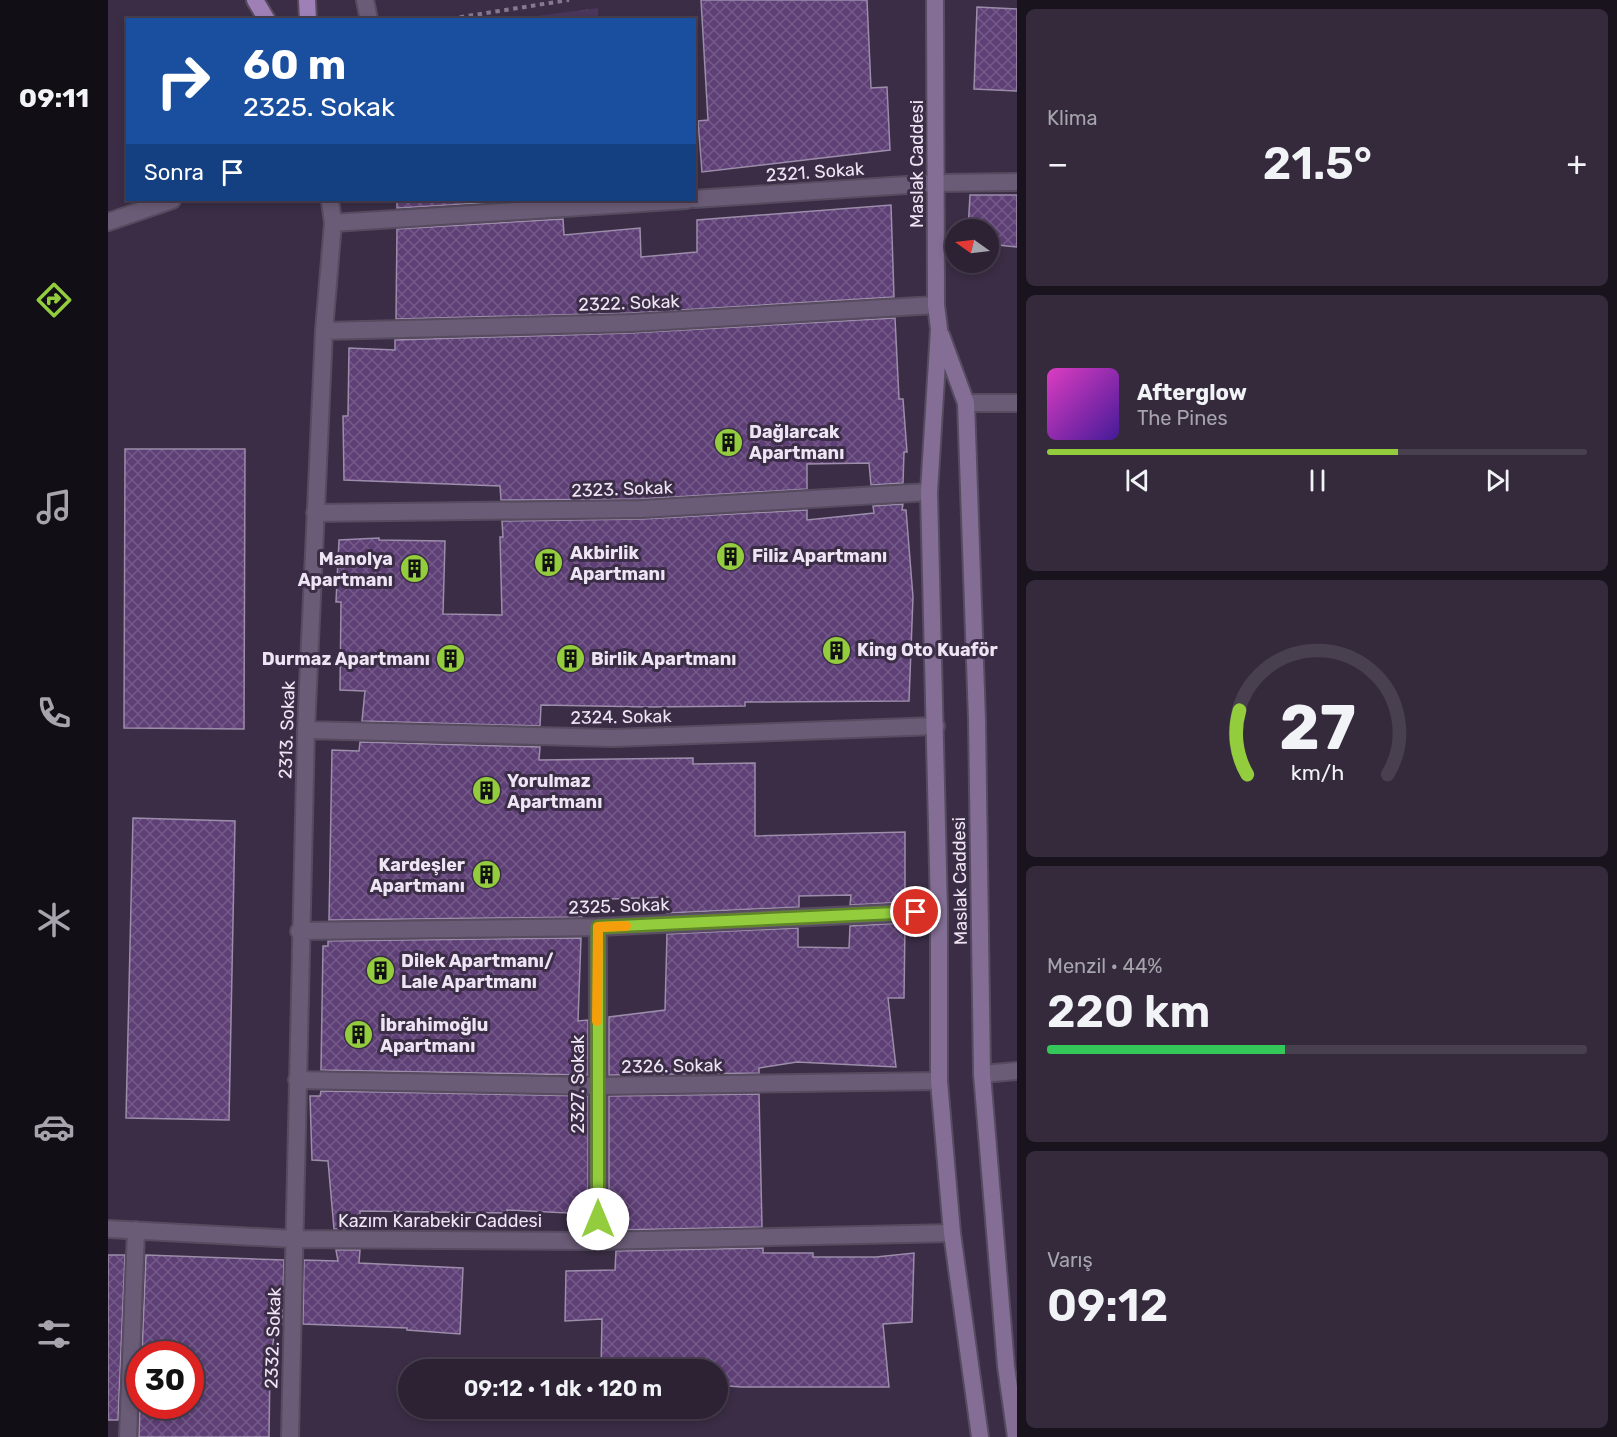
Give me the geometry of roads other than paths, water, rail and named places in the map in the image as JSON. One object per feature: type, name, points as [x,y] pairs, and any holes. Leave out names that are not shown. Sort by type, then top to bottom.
[{"type":"main road","points":[[255,0],[266,18]]},
{"type":"main road","points":[[307,0],[308,18]]},
{"type":"main road","name":"Maslak Caddesi","points":[[935,0],[936,305],[939,329],[929,492],[936,726],[939,1081],[952,1233],[980,1437]]},
{"type":"main road","name":"Maslak Caddesi","points":[[939,329],[966,403],[977,720],[982,1074],[1006,1366],[1016,1437]]},
{"type":"street","points":[[365,0],[369,18]]},
{"type":"street","name":"2321. Sokak","points":[[696,199],[937,183],[1017,182]]},
{"type":"street","points":[[108,222],[169,201]]},
{"type":"street","name":"2313. Sokak","points":[[295,1239],[299,931],[315,513],[324,331],[333,223],[330,201]]},
{"type":"street","name":"2313. Sokak","points":[[333,223],[342,201]]},
{"type":"street","points":[[333,223],[672,201]]},
{"type":"street","name":"2322. Sokak","points":[[324,331],[631,323],[936,305]]},
{"type":"street","points":[[966,403],[1017,403]]},
{"type":"street","name":"2323. Sokak","points":[[315,513],[642,509],[929,492]]},
{"type":"street","name":"2324. Sokak","points":[[306,730],[613,738],[936,726]]},
{"type":"street","name":"2325. Sokak","points":[[299,931],[598,927],[939,910]]},
{"type":"street","name":"2327. Sokak","points":[[598,927],[598,1241]]},
{"type":"street","points":[[982,1074],[1017,1071]]},
{"type":"street","name":"2326. Sokak","points":[[297,1080],[597,1086],[939,1081]]},
{"type":"street","name":"Kazım Karabekir Caddesi","points":[[108,1229],[295,1239],[598,1241],[952,1233]]},
{"type":"street","points":[[128,1437],[136,1230]]},
{"type":"street","name":"2332. Sokak","points":[[290,1437],[295,1239]]},
{"type":"place","name":"Dağlarcak Apartmanı","points":[[728,442]]},
{"type":"place","name":"Filiz Apartmanı","points":[[731,556]]},
{"type":"place","name":"Akbirlik Apartmanı","points":[[549,563]]},
{"type":"place","name":"Manolya Apartmanı","points":[[414,569]]},
{"type":"place","name":"King Oto Kuaför","points":[[836,650]]},
{"type":"place","name":"Durmaz Apartmanı","points":[[451,659]]},
{"type":"place","name":"Birlik Apartmanı","points":[[570,659]]},
{"type":"place","name":"Yorulmaz Apartmanı","points":[[486,791]]},
{"type":"place","name":"Kardeşler Apartmanı","points":[[486,875]]},
{"type":"place","name":"Dilek Apartmanı/ Lale Apartmanı","points":[[380,971]]},
{"type":"place","name":"İbrahimoğlu Apartmanı","points":[[359,1035]]}]
